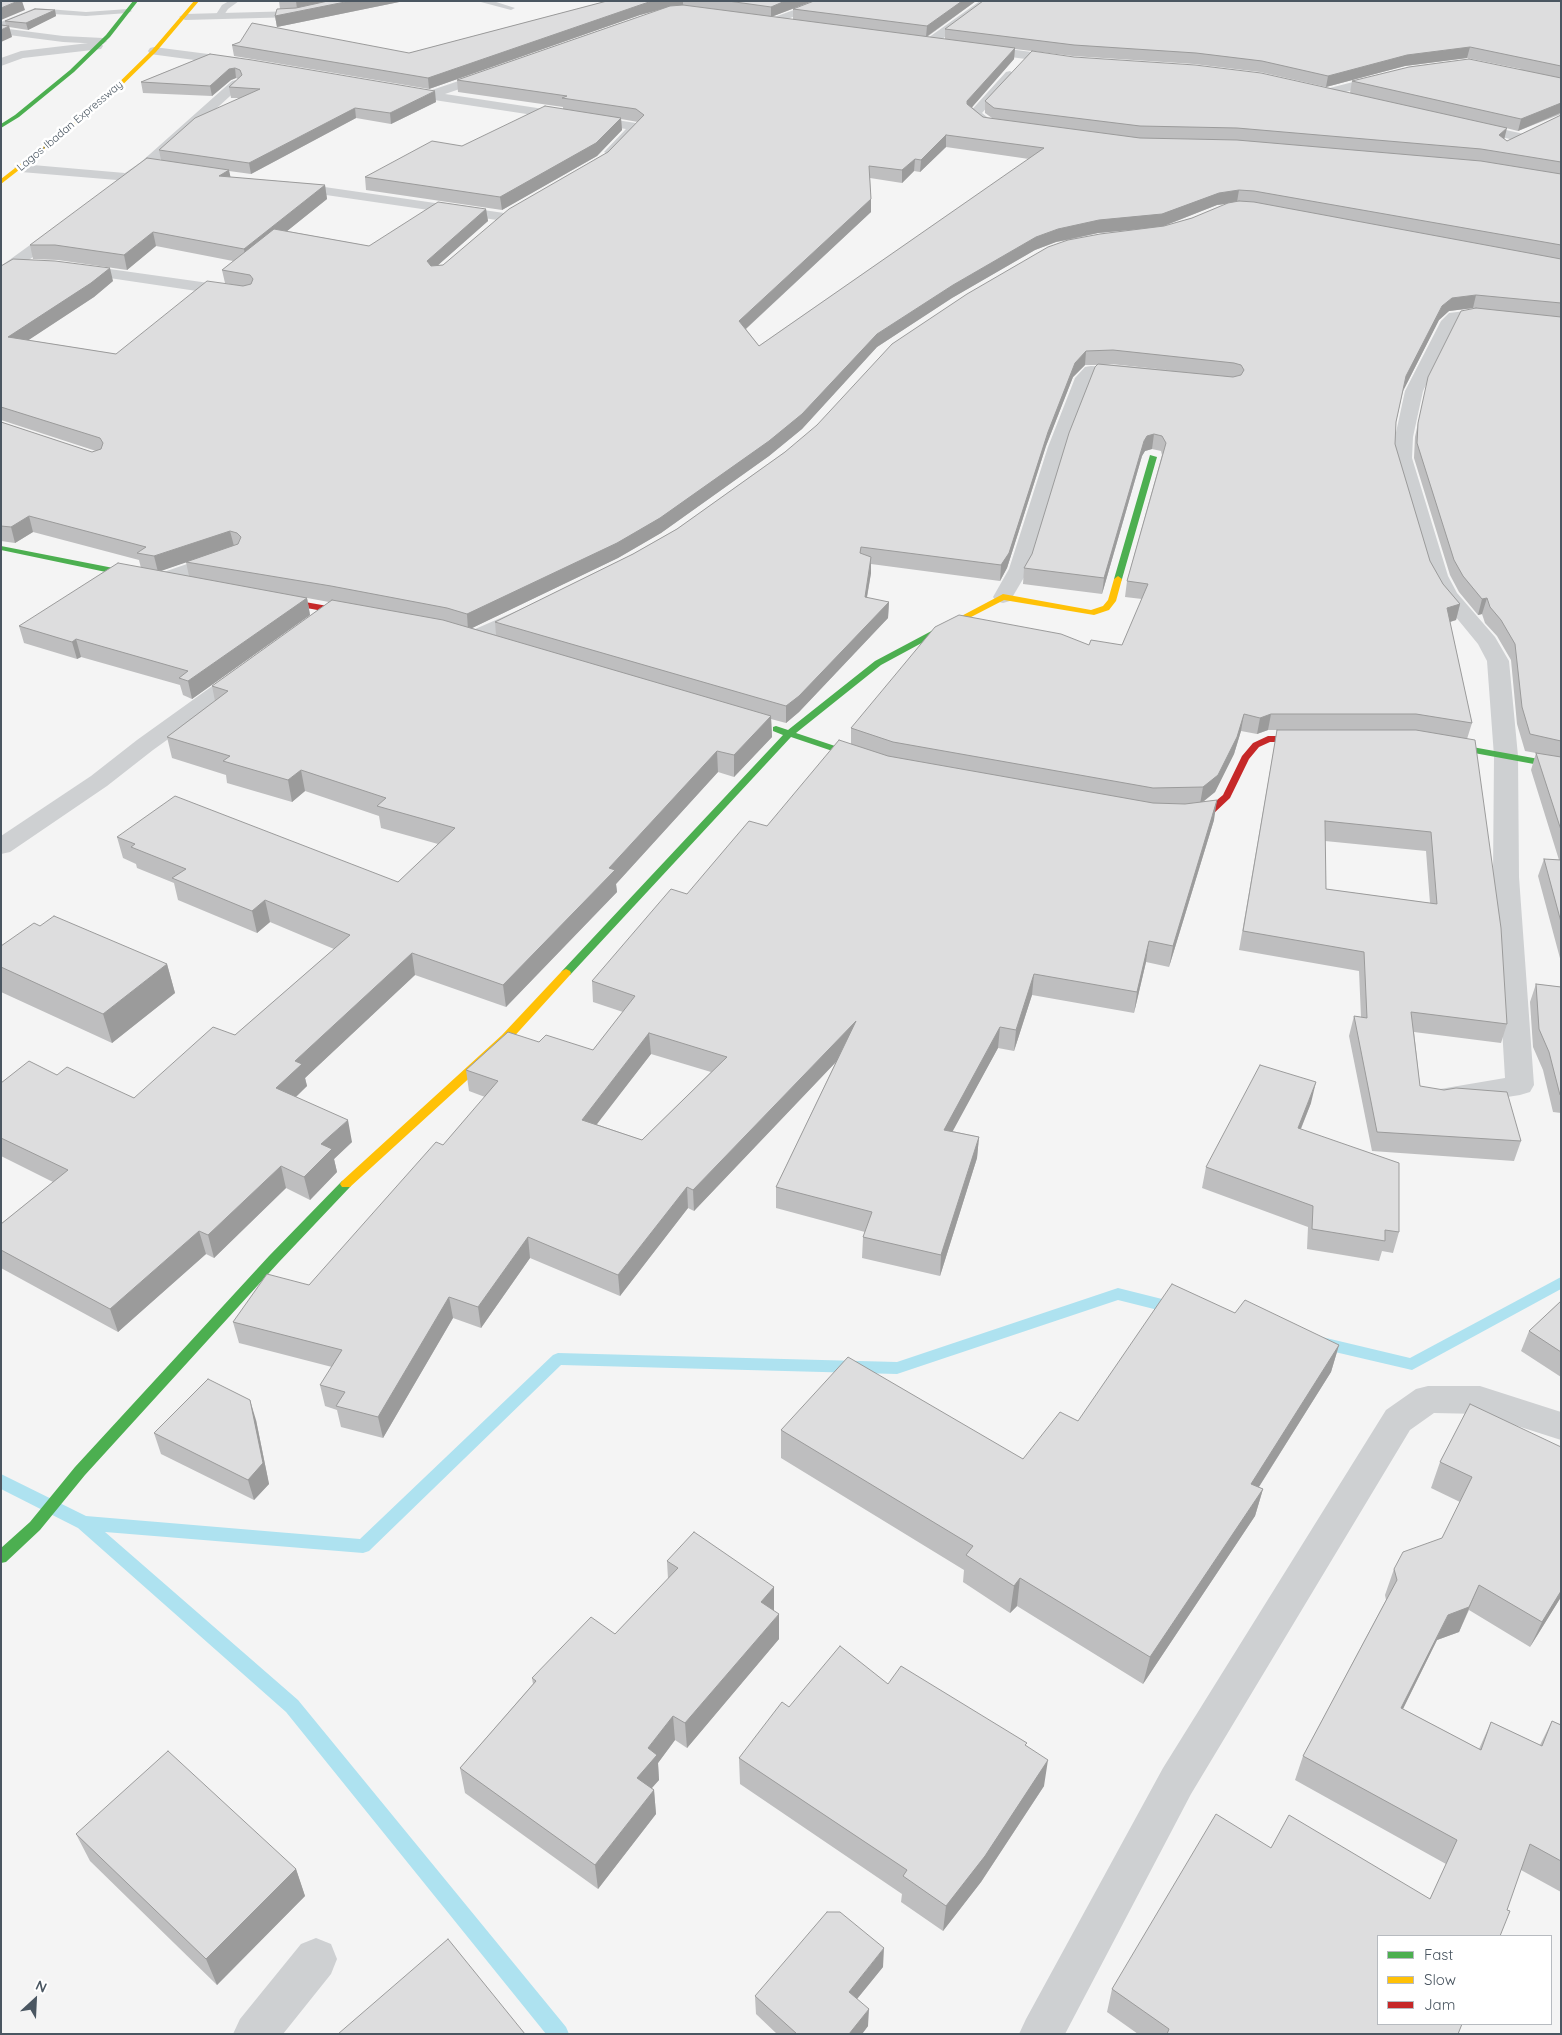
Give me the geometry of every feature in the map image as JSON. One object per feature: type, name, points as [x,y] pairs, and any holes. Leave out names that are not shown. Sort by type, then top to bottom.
[{"type":"main road","name":"Lagos-Ibadan Expressway","points":[[1,182],[99,105],[154,51],[197,1]]},
{"type":"main road","points":[[1,126],[72,70],[100,43],[132,6]]},
{"type":"main road","points":[[1,1557],[34,1526],[80,1471],[343,1187],[506,1038],[790,733],[878,663],[916,641],[1002,597],[1091,613],[1106,608],[1112,601],[1152,457]]},
{"type":"main road","points":[[1,548],[169,582]]},
{"type":"main road","points":[[256,597],[372,617]]},
{"type":"main road","points":[[470,637],[492,644]]},
{"type":"main road","points":[[761,724],[878,764]]},
{"type":"main road","points":[[1174,815],[1208,813],[1227,796],[1245,758],[1256,745],[1268,740],[1326,739]]},
{"type":"main road","points":[[1431,742],[1561,766]]},
{"type":"street","points":[[185,17],[296,14],[356,1]]},
{"type":"street","points":[[800,26],[766,21],[831,1]]},
{"type":"street","points":[[948,45],[924,42],[988,1]]},
{"type":"street","points":[[1,62],[21,55],[100,43]]},
{"type":"street","points":[[968,48],[1072,62]]},
{"type":"street","points":[[154,51],[254,64]]},
{"type":"street","points":[[1016,129],[988,124],[974,114],[1027,56]]},
{"type":"street","points":[[506,68],[425,94],[636,127],[603,160]]},
{"type":"street","points":[[1355,100],[1322,92],[1396,74]]},
{"type":"street","points":[[112,189],[146,165],[236,84]]},
{"type":"street","points":[[1461,124],[1524,135],[1506,147]]},
{"type":"street","points":[[146,165],[166,168]]},
{"type":"street","points":[[21,168],[127,178]]},
{"type":"street","points":[[280,185],[508,215],[489,230]]},
{"type":"street","points":[[1,274],[8,265],[68,224]]},
{"type":"street","points":[[8,265],[41,266]]},
{"type":"street","points":[[58,267],[246,293]]},
{"type":"street","points":[[1439,1098],[1520,1085],[1506,877],[1506,756],[1498,661],[1487,642],[1448,595],[1438,576],[1403,458],[1404,437],[1414,390],[1449,321],[1455,316],[1472,314],[1561,324]]},
{"type":"street","points":[[1002,597],[1019,570],[1057,447],[1084,378],[1091,372],[1111,371],[1148,375]]},
{"type":"street","points":[[169,582],[233,554]]},
{"type":"street","points":[[470,637],[546,603]]},
{"type":"street","points":[[310,627],[334,610]]},
{"type":"street","points":[[1,847],[99,781],[145,745],[263,660]]},
{"type":"street","points":[[1041,2034],[1177,1781],[1398,1420],[1428,1399],[1480,1400],[1561,1426]]},
{"type":"street","points":[[255,2034],[316,1959]]},
{"type":"lane","points":[[218,16],[225,7],[235,1]]},
{"type":"lane","points":[[481,1],[511,8]]},
{"type":"lane","points":[[53,2],[59,6],[72,7],[132,6]]},
{"type":"lane","points":[[1,25],[36,10],[72,13],[132,6]]},
{"type":"lane","points":[[57,20],[72,13]]},
{"type":"lane","points":[[25,34],[41,27]]},
{"type":"lane","points":[[1,31],[100,43]]},
{"type":"building","points":[[1,1],[18,1],[1,8]]},
{"type":"building","points":[[328,1],[350,1],[275,16],[277,9],[296,8]]},
{"type":"building","points":[[607,1],[652,1],[428,78],[232,45],[240,42],[252,23],[409,53]]},
{"type":"building","points":[[728,1],[785,1],[771,7]]},
{"type":"building","points":[[814,1],[962,1],[927,26],[793,9]]},
{"type":"building","points":[[983,1],[1561,1],[1561,66],[1470,47],[1407,55],[1328,76],[1262,61],[1196,53],[1074,45],[945,29]]},
{"type":"building","points":[[683,5],[1015,48],[967,101],[967,104],[983,117],[1140,138],[1237,140],[1481,161],[1561,174],[1561,245],[1254,191],[1239,190],[1219,193],[1162,214],[1099,220],[1058,229],[1036,237],[953,285],[877,334],[802,414],[769,441],[660,518],[617,543],[467,614],[447,608],[331,586],[186,562],[238,544],[241,537],[237,533],[230,531],[154,556],[137,553],[146,547],[29,516],[11,527],[1,526],[1,422],[92,452],[101,449],[103,443],[100,438],[1,407],[1,266],[13,259],[55,261],[110,268],[91,283],[8,337],[116,354],[207,281],[243,286],[251,284],[253,279],[250,275],[222,270],[274,229],[369,246],[438,202],[486,209],[427,261],[431,266],[443,265],[509,209],[608,152],[644,115],[636,109],[562,98],[567,96],[457,80],[670,6]],"holes":[[[946,135],[1044,148],[759,346],[739,321],[871,199],[869,166],[902,170],[915,159],[921,160]]]},
{"type":"building","points":[[35,9],[55,10],[26,23],[5,21]]},
{"type":"building","points":[[1,25],[9,26],[1,30]]},
{"type":"building","points":[[1032,51],[1074,57],[1195,65],[1261,73],[1507,128],[1499,135],[1507,141],[1561,115],[1561,162],[1481,149],[1237,128],[1140,126],[994,108],[985,101]]},
{"type":"building","points":[[210,54],[435,91],[390,113],[355,108],[249,163],[159,150],[195,118],[260,89],[229,87],[242,75],[240,70],[235,68],[229,69],[210,86],[141,82]]},
{"type":"building","points":[[1469,59],[1561,78],[1561,103],[1521,119],[1352,81],[1409,67]]},
{"type":"building","points":[[545,106],[621,118],[596,143],[500,197],[365,177],[432,141],[462,146]]},
{"type":"building","points":[[147,158],[229,170],[219,176],[325,185],[244,249],[153,232],[124,255],[55,245],[30,245]]},
{"type":"building","points":[[1239,201],[1254,202],[1561,259],[1561,303],[1476,295],[1452,298],[1442,306],[1406,376],[1396,422],[1395,444],[1430,561],[1443,584],[1460,604],[1447,608],[1472,723],[1416,714],[1271,714],[1260,718],[1244,714],[1237,737],[1218,775],[1203,787],[1153,788],[893,742],[851,728],[935,627],[959,615],[1061,634],[1089,645],[1091,640],[1122,645],[1148,584],[1127,581],[1166,443],[1162,436],[1154,434],[1147,436],[1144,441],[1104,578],[1024,568],[1032,554],[1069,433],[1095,367],[1098,364],[1233,377],[1241,375],[1244,370],[1241,365],[1234,363],[1113,350],[1086,351],[1075,363],[1048,432],[1009,553],[1001,565],[861,547],[860,553],[871,557],[865,597],[889,602],[799,696],[786,706],[495,622],[633,554],[677,529],[785,452],[817,425],[892,344],[967,294],[1048,247],[1068,240],[1100,234],[1164,226],[1192,218],[1228,203]]},
{"type":"building","points":[[1476,308],[1561,317],[1561,741],[1530,734],[1522,707],[1515,644],[1501,620],[1490,607],[1487,598],[1482,599],[1463,576],[1454,560],[1417,443],[1418,423],[1428,377],[1461,311]]},
{"type":"building","points":[[118,563],[307,598],[188,681],[179,678],[188,671],[76,639],[72,642],[19,626]]},
{"type":"building","points":[[332,600],[443,620],[771,716],[734,755],[717,751],[609,868],[615,870],[503,985],[412,953],[295,1061],[302,1064],[276,1088],[348,1120],[321,1144],[332,1149],[304,1177],[281,1166],[208,1235],[199,1231],[110,1309],[1,1250],[1,1224],[68,1170],[1,1138],[1,1083],[29,1061],[57,1075],[67,1067],[134,1098],[213,1027],[235,1035],[350,935],[265,900],[252,911],[172,878],[186,869],[131,847],[135,844],[117,837],[175,796],[398,882],[455,828],[377,806],[386,798],[301,770],[288,780],[223,761],[230,756],[167,737],[228,691],[212,686]]},
{"type":"building","points":[[1277,730],[1416,730],[1475,740],[1501,928],[1507,1024],[1411,1012],[1420,1086],[1444,1090],[1456,1088],[1507,1092],[1521,1141],[1377,1132],[1354,1016],[1367,1018],[1364,952],[1243,931]],"holes":[[[1325,821],[1431,832],[1437,904],[1326,889]]]},
{"type":"building","points":[[839,740],[888,756],[1153,803],[1185,804],[1217,800],[1173,946],[1149,941],[1137,992],[1034,974],[1016,1030],[1000,1027],[944,1130],[979,1137],[941,1255],[863,1237],[872,1212],[776,1187],[856,1021],[693,1190],[687,1187],[618,1275],[528,1237],[478,1307],[449,1297],[378,1417],[336,1406],[345,1392],[320,1385],[342,1350],[233,1322],[267,1274],[309,1285],[436,1142],[443,1145],[498,1081],[466,1070],[508,1032],[539,1042],[546,1035],[593,1050],[635,996],[592,981],[671,889],[687,894],[749,821],[767,826]],"holes":[[[649,1033],[727,1057],[642,1140],[582,1120]]]},
{"type":"building","points":[[1536,753],[1561,757],[1561,830]]},
{"type":"building","points":[[1544,859],[1561,860],[1561,922]]},
{"type":"building","points":[[54,916],[167,964],[103,1014],[1,967],[1,946],[34,923],[40,926]]},
{"type":"building","points":[[1536,984],[1561,987],[1561,1095],[1549,1052],[1539,1029]]},
{"type":"building","points":[[1260,1065],[1316,1082],[1298,1128],[1399,1163],[1399,1232],[1385,1230],[1385,1241],[1312,1229],[1313,1206],[1206,1167]]},
{"type":"building","points":[[1172,1284],[1235,1313],[1245,1300],[1339,1345],[1251,1484],[1263,1489],[1150,1657],[1020,1578],[1014,1586],[966,1555],[973,1546],[781,1430],[848,1357],[1023,1459],[1060,1412],[1078,1421]]},
{"type":"building","points":[[1561,1301],[1561,1352],[1529,1331]]},
{"type":"building","points":[[208,1379],[250,1400],[263,1463],[248,1480],[154,1433]]},
{"type":"building","points":[[1470,1404],[1561,1447],[1561,1591],[1542,1622],[1479,1585],[1469,1607],[1448,1615],[1401,1708],[1481,1750],[1491,1722],[1542,1746],[1552,1721],[1561,1725],[1561,1861],[1530,1844],[1507,1910],[1510,1911],[1500,1935],[1377,1935],[1377,2025],[1462,2025],[1458,2034],[1167,2034],[1169,2029],[1112,1989],[1216,1814],[1271,1848],[1289,1815],[1430,1899],[1457,1840],[1303,1756],[1397,1580],[1394,1569],[1403,1552],[1442,1538],[1472,1477],[1440,1462]]},
{"type":"building","points":[[694,1532],[774,1587],[761,1602],[779,1614],[685,1723],[673,1716],[648,1748],[657,1755],[637,1778],[654,1790],[595,1865],[460,1768],[536,1681],[532,1678],[591,1617],[615,1634],[678,1568],[667,1561]]},
{"type":"building","points":[[840,1646],[888,1684],[901,1666],[1027,1743],[1025,1745],[1048,1760],[985,1856],[946,1906],[903,1876],[907,1870],[739,1758],[782,1702],[789,1707]]},
{"type":"building","points":[[168,1751],[296,1869],[206,1959],[76,1834]]},
{"type":"building","points":[[827,1912],[840,1912],[884,1948],[849,1992],[869,2009],[849,2034],[797,2034],[755,1996]]},
{"type":"building","points":[[448,1939],[525,2034],[338,2034]]},
{"type":"waterway","points":[[1322,1343],[1412,1364],[1561,1282]]},
{"type":"waterway","points":[[84,1523],[363,1546],[558,1359],[897,1368],[1118,1294],[1174,1308]]},
{"type":"waterway","points":[[1,1481],[84,1523]]},
{"type":"waterway","points":[[84,1523],[292,1706],[559,2034]]},
{"type":"traffic: fast","points":[[1,126],[17,116],[72,71],[108,36],[136,1]]},
{"type":"traffic: fast","points":[[1118,579],[1153,457]]},
{"type":"traffic: fast","points":[[1,548],[144,577]]},
{"type":"traffic: fast","points":[[566,973],[790,733],[878,663],[939,630]]},
{"type":"traffic: fast","points":[[776,729],[868,760]]},
{"type":"traffic: fast","points":[[1439,744],[1561,766]]},
{"type":"traffic: fast","points":[[1,1557],[35,1526],[80,1471],[274,1259],[346,1184]]},
{"type":"traffic: slow","points":[[1,182],[99,105],[154,51],[197,1]]},
{"type":"traffic: slow","points":[[939,630],[1003,597],[1091,613],[1106,608],[1112,601],[1118,579]]},
{"type":"traffic: slow","points":[[346,1184],[506,1038],[566,973]]},
{"type":"traffic: jam","points":[[271,599],[356,614]]},
{"type":"traffic: jam","points":[[1183,815],[1208,813],[1227,796],[1245,758],[1256,745],[1268,739],[1312,739]]}]
